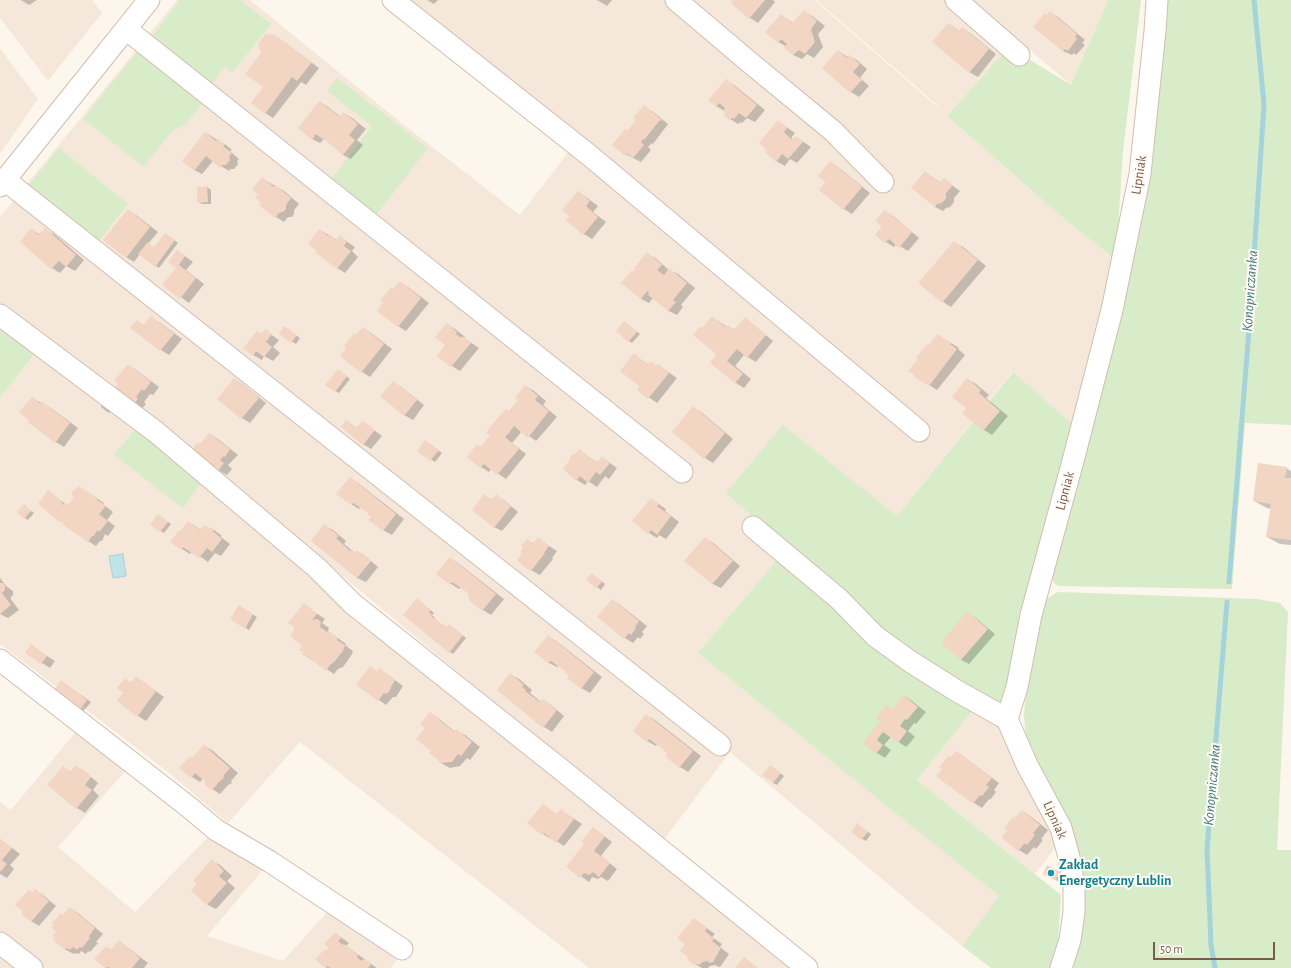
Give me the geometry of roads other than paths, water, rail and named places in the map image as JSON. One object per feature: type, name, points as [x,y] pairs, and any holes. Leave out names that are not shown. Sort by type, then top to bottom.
[{"type":"street","points":[[149,0],[2,183],[720,745]]},
{"type":"street","points":[[393,0],[589,155],[919,431]]},
{"type":"street","points":[[676,0],[833,131],[883,182]]},
{"type":"street","points":[[956,0],[1019,55]]},
{"type":"street","name":"Lipniak","points":[[1061,968],[1070,940],[1074,912],[1074,886],[1069,857],[1061,828],[1027,765],[1007,719],[1017,687],[1031,615],[1112,310],[1140,174],[1157,0]]},
{"type":"street","points":[[126,29],[682,472]]},
{"type":"street","points":[[0,314],[156,432],[317,568],[353,604],[807,968]]},
{"type":"street","points":[[753,527],[839,599],[875,636],[911,662],[944,683],[1007,719]]},
{"type":"street","points":[[0,660],[190,808],[216,830],[269,862],[402,949]]},
{"type":"street","points":[[0,943],[32,968]]},
{"type":"water","points":[[123,554],[126,576],[113,578],[109,556]]},
{"type":"waterway","name":"Konopniczanka","points":[[1229,582],[1250,317],[1264,105],[1254,0]]},
{"type":"waterway","name":"Konopniczanka","points":[[1215,968],[1211,945],[1207,849],[1227,602]]},
{"type":"place","name":"Zakład Energetyczny Lublin","points":[[1051,873]]}]
